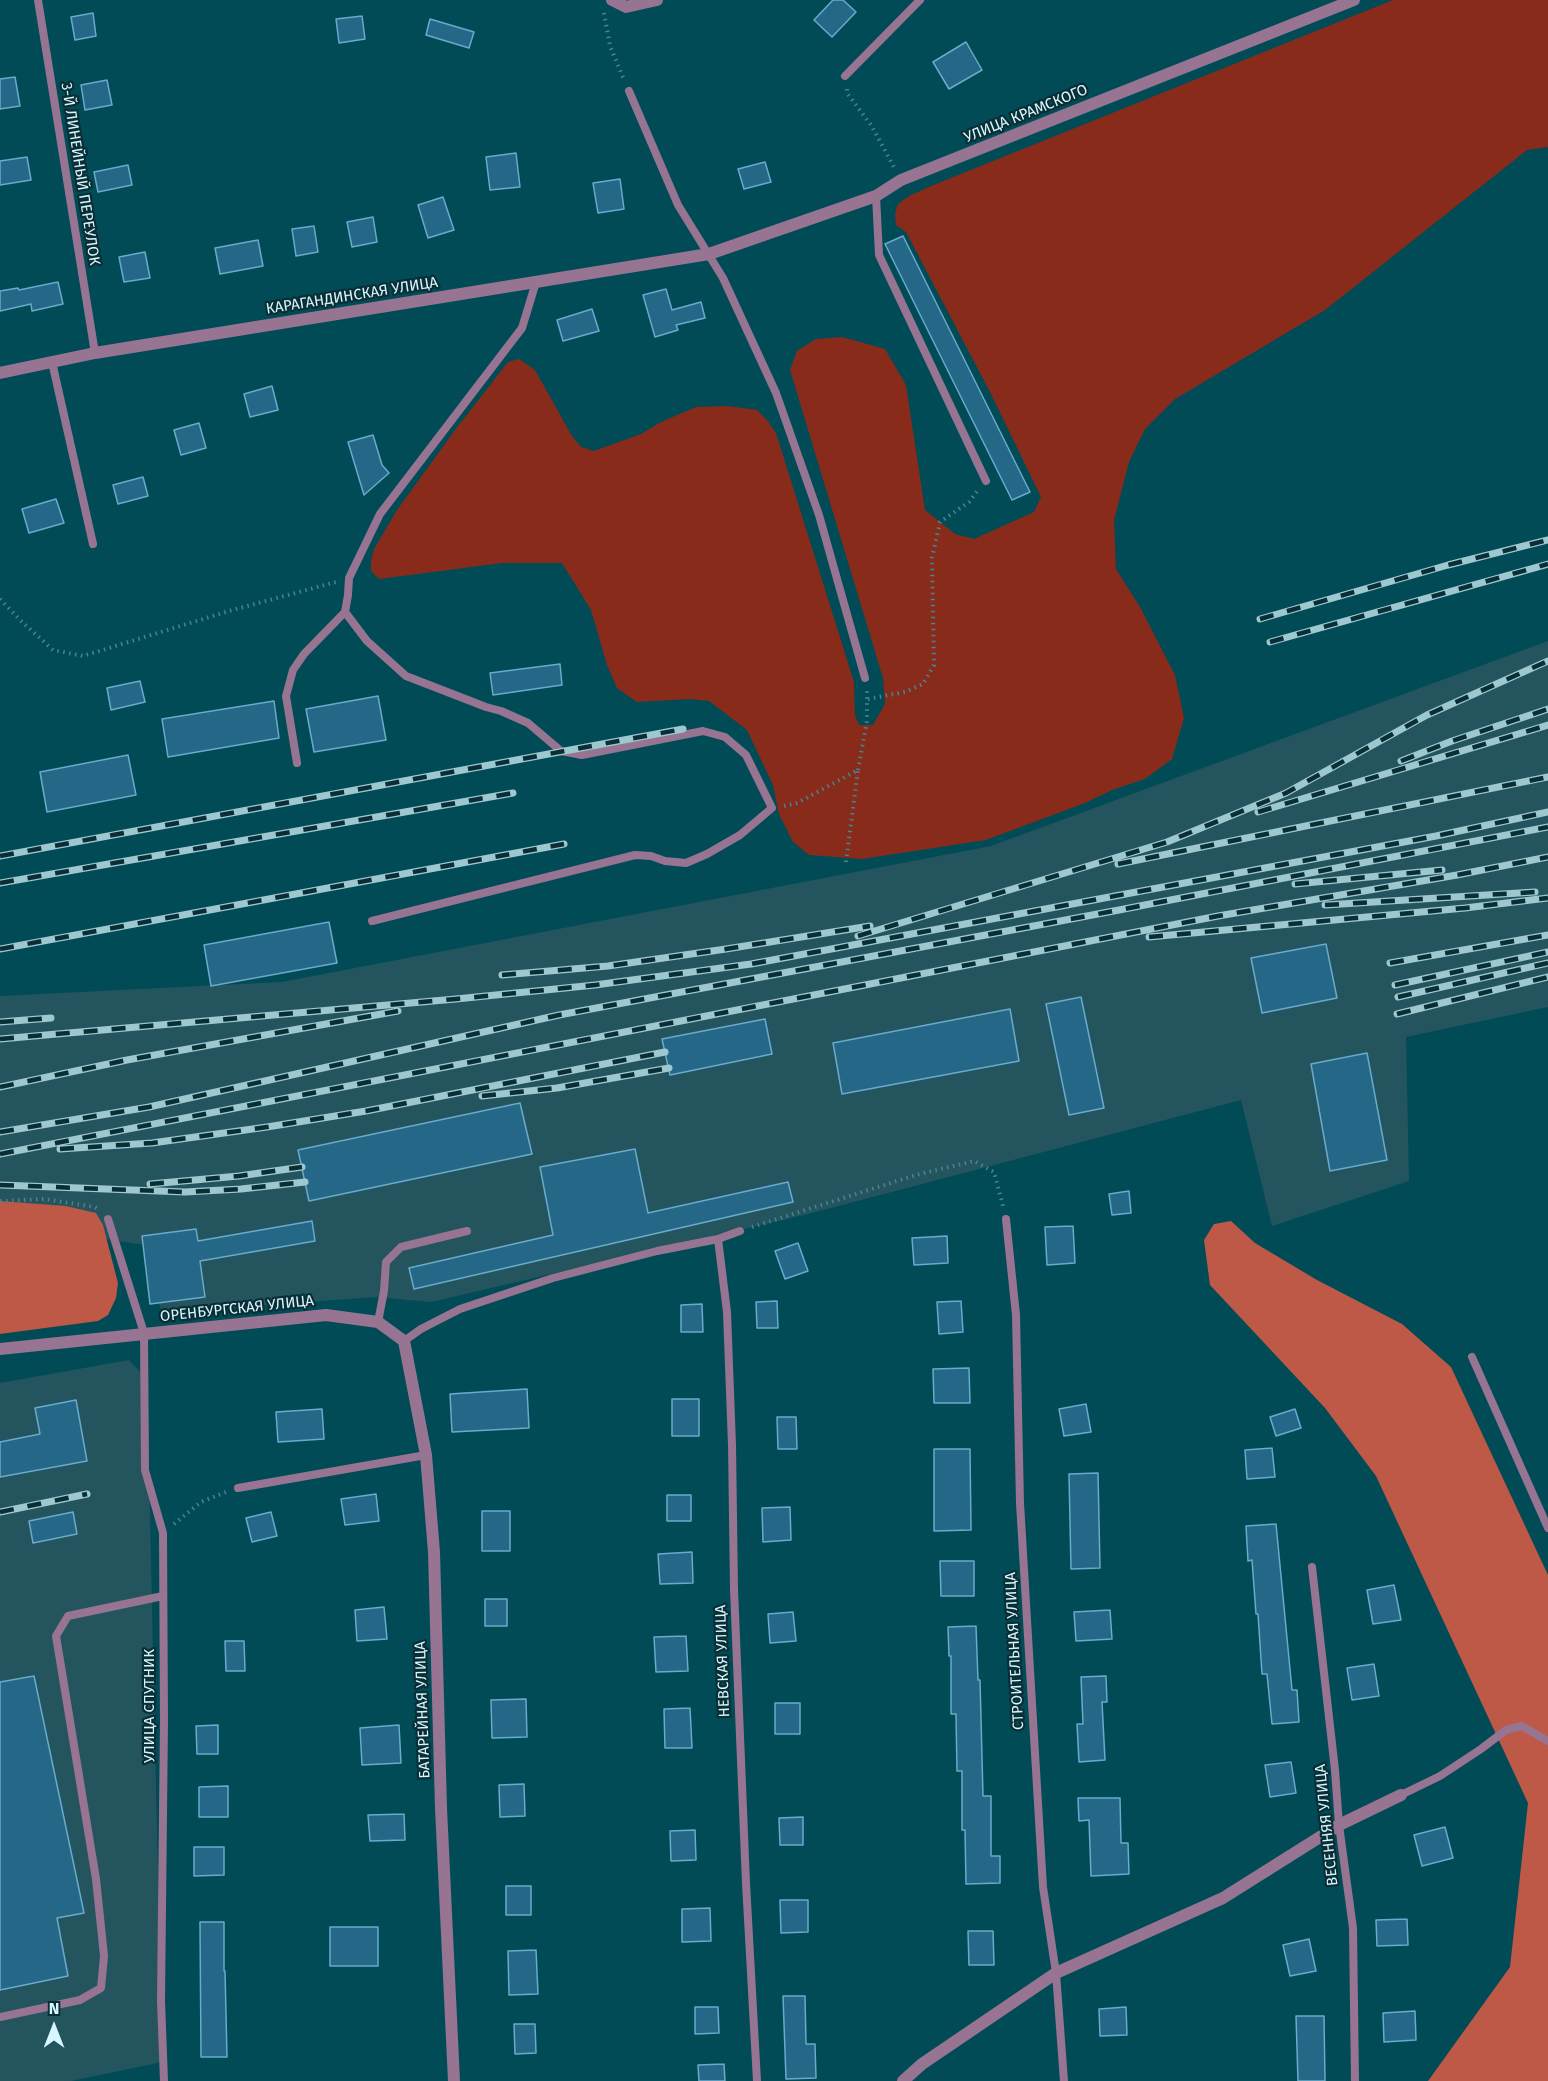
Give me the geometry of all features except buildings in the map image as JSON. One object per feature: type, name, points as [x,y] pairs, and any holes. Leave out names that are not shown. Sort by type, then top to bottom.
[{"type":"street","points":[[612,0],[626,7],[656,1]]},
{"type":"street","name":"УЛИЦА КРАМСКОГО","points":[[709,254],[876,196],[901,180],[1354,0]]},
{"type":"street","name":"КАРАГАНДИНСКАЯ УЛИЦА","points":[[0,373],[95,353],[709,254]]},
{"type":"street","name":"ОРЕНБУРГСКАЯ УЛИЦА","points":[[0,1348],[326,1315],[378,1322],[404,1341]]},
{"type":"street","name":"БАТАРЕЙНАЯ УЛИЦА","points":[[404,1341],[426,1455],[434,1552],[440,1797],[454,2081]]},
{"type":"street","points":[[903,2081],[922,2064],[1056,1973],[1223,1898],[1339,1825],[1401,1795]]},
{"type":"lane","name":"3-Й ЛИНЕЙНЫЙ ПЕРЕУЛОК","points":[[38,0],[95,353]]},
{"type":"lane","points":[[845,76],[920,0]]},
{"type":"lane","points":[[629,91],[678,205],[723,278],[776,393],[819,515],[865,678]]},
{"type":"lane","points":[[876,196],[879,255],[986,481]]},
{"type":"lane","points":[[297,763],[286,696],[293,670],[304,654],[345,612],[349,579],[380,514],[522,328],[536,282]]},
{"type":"lane","points":[[52,362],[93,544]]},
{"type":"lane","points":[[345,612],[367,641],[406,676],[528,723],[561,751],[582,755],[703,731],[725,737],[746,755],[772,808],[740,835],[686,863],[635,855],[372,921]]},
{"type":"lane","name":"УЛИЦА СПУТНИК","points":[[108,1219],[144,1333],[145,1470],[163,1533],[164,1721],[161,2001],[164,2081]]},
{"type":"lane","name":"СТРОИТЕЛЬНАЯ УЛИЦА","points":[[1006,1219],[1016,1315],[1020,1503],[1043,1887],[1056,1973],[1064,2081]]},
{"type":"lane","points":[[404,1341],[421,1329],[460,1310],[553,1278],[657,1251],[718,1239],[740,1230]]},
{"type":"lane","points":[[378,1322],[384,1291],[386,1262],[401,1247],[467,1231]]},
{"type":"lane","name":"НЕВСКАЯ УЛИЦА","points":[[718,1239],[727,1312],[734,1601],[757,2081]]},
{"type":"lane","points":[[1472,1357],[1548,1528]]},
{"type":"lane","points":[[238,1488],[426,1455]]},
{"type":"lane","name":"ВЕСЕННЯЯ УЛИЦА","points":[[1312,1568],[1339,1825],[1353,1928],[1355,2081]]},
{"type":"lane","points":[[0,2017],[80,2000],[101,1988],[104,1956],[96,1879],[56,1636],[68,1616],[163,1596]]},
{"type":"lane","points":[[1401,1795],[1440,1776],[1506,1730],[1522,1726],[1548,1742]]},
{"type":"path","points":[[604,11],[610,46],[629,91]]},
{"type":"path","points":[[845,76],[847,93],[871,125],[901,180]]},
{"type":"path","points":[[868,699],[905,692],[923,684],[934,665],[932,558],[940,522],[969,502],[986,481]]},
{"type":"path","points":[[0,599],[54,650],[83,656],[229,611],[349,579]]},
{"type":"path","points":[[846,862],[867,721],[868,699],[865,678]]},
{"type":"path","points":[[772,808],[797,803],[858,770]]},
{"type":"path","points":[[740,1230],[916,1175],[974,1161],[994,1172],[1006,1219]]},
{"type":"path","points":[[0,1201],[44,1199],[95,1207],[108,1219]]},
{"type":"path","points":[[163,1533],[201,1502],[238,1488]]},
{"type":"shaded area","points":[[1393,0],[1548,0],[1548,147],[1527,150],[1325,310],[1175,399],[1145,429],[1129,462],[1114,520],[1116,569],[1140,607],[1175,675],[1184,718],[1172,759],[1145,779],[986,840],[862,859],[809,855],[793,842],[779,814],[773,785],[747,730],[709,701],[690,699],[637,702],[617,688],[607,665],[591,610],[562,563],[502,563],[379,579],[371,571],[374,549],[397,510],[508,362],[519,359],[535,370],[572,436],[581,447],[594,451],[641,434],[661,422],[696,407],[727,406],[757,410],[776,433],[854,682],[855,715],[859,725],[873,725],[885,704],[883,678],[790,370],[797,351],[816,339],[842,337],[885,349],[906,385],[925,510],[955,534],[974,539],[1034,512],[1041,497],[990,392],[906,232],[896,225],[895,214],[898,204],[931,186]]},
{"type":"shaded area","points":[[1548,641],[1548,1007],[1406,1037],[1409,1181],[1272,1226],[1241,1100],[808,1214],[431,1302],[376,1297],[222,1308],[163,1318],[145,1245],[0,1223],[0,996],[282,982],[991,846]]},
{"type":"shaded area","points":[[0,1201],[66,1206],[96,1213],[103,1225],[118,1283],[116,1298],[108,1315],[98,1321],[0,1334]]},
{"type":"shaded area","points":[[1231,1221],[1255,1243],[1317,1280],[1402,1324],[1451,1367],[1548,1575],[1548,2081],[1428,2081],[1510,1967],[1528,1803],[1376,1476],[1325,1408],[1210,1285],[1204,1240],[1214,1224]]},
{"type":"shaded area","points":[[129,1360],[147,1379],[162,2062],[71,2081],[0,2081],[0,1383]]},
{"type":"railway","points":[[1260,619],[1448,565],[1548,540]]},
{"type":"railway","points":[[1270,642],[1548,564]]},
{"type":"railway","points":[[858,936],[1167,842],[1286,793],[1427,715],[1548,661]]},
{"type":"railway","points":[[1401,761],[1452,741],[1548,709]]},
{"type":"railway","points":[[1258,812],[1548,725]]},
{"type":"railway","points":[[0,856],[683,729]]},
{"type":"railway","points":[[1118,864],[1548,777]]},
{"type":"railway","points":[[0,883],[513,793]]},
{"type":"railway","points":[[0,1039],[456,999],[595,985],[751,964],[1436,836],[1548,812]]},
{"type":"railway","points":[[0,1132],[149,1107],[559,1015],[1548,827]]},
{"type":"railway","points":[[0,949],[564,844]]},
{"type":"railway","points":[[0,1154],[1218,916],[1548,857]]},
{"type":"railway","points":[[1295,884],[1442,870]]},
{"type":"railway","points":[[1325,905],[1535,892]]},
{"type":"railway","points":[[1149,937],[1465,908],[1548,898]]},
{"type":"railway","points":[[502,975],[608,966],[870,926]]},
{"type":"railway","points":[[1390,963],[1548,935]]},
{"type":"railway","points":[[1395,985],[1548,952]]},
{"type":"railway","points":[[1398,997],[1548,963]]},
{"type":"railway","points":[[1397,1014],[1548,977]]},
{"type":"railway","points":[[0,1087],[127,1060],[398,1011]]},
{"type":"railway","points":[[0,1022],[51,1018]]},
{"type":"railway","points":[[60,1149],[152,1143],[267,1127],[366,1111],[665,1052]]},
{"type":"railway","points":[[482,1096],[557,1088],[669,1068]]},
{"type":"railway","points":[[150,1184],[239,1176],[302,1167]]},
{"type":"railway","points":[[0,1185],[185,1192],[305,1182]]},
{"type":"railway","points":[[0,1512],[87,1494]]}]
